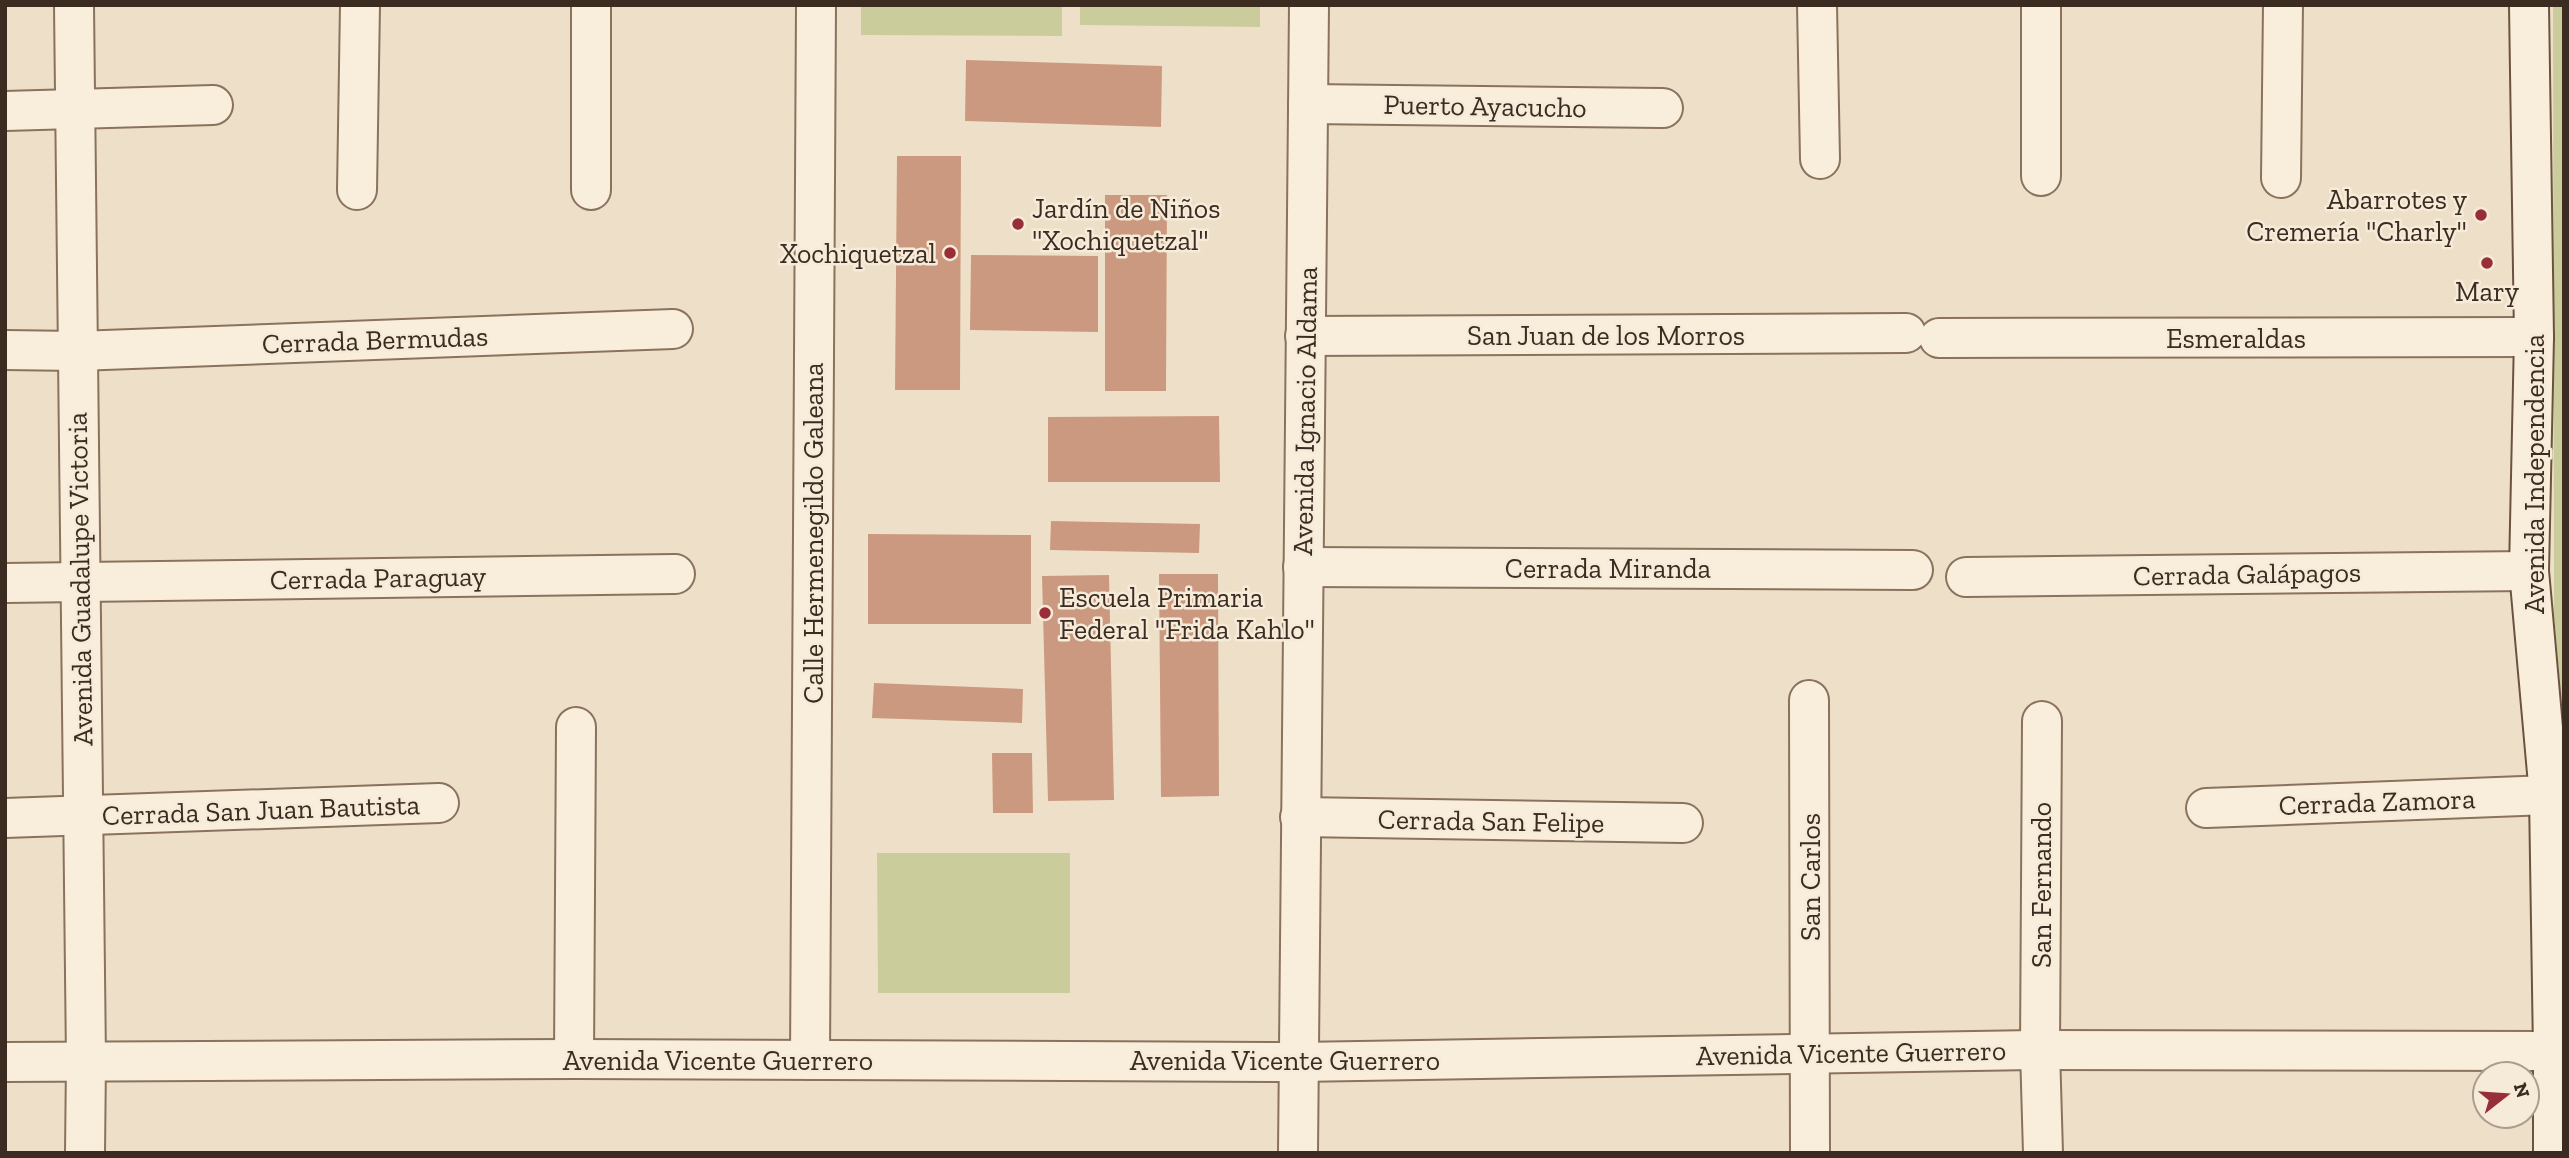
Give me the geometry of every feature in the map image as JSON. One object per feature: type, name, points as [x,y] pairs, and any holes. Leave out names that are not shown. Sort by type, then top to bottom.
[{"type":"street","name":"Avenida Guadalupe Victoria","points":[[74,5],[85,1153]]},
{"type":"street","points":[[358,190],[359,5]]},
{"type":"street","points":[[591,5],[591,190]]},
{"type":"street","name":"Calle Hermenegildo Galeana","points":[[810,1060],[816,5]]},
{"type":"street","name":"Avenida Ignacio Aldama","points":[[1298,1153],[1309,5]]},
{"type":"street","points":[[1817,5],[1820,159]]},
{"type":"street","points":[[2041,5],[2041,176]]},
{"type":"street","points":[[2281,178],[2283,5]]},
{"type":"street","name":"Avenida Independencia","points":[[2529,5],[2534,337],[2529,570],[2549,796],[2559,1051],[2553,1153]]},
{"type":"street","name":"Puerto Ayacucho","points":[[1308,104],[1663,108]]},
{"type":"street","points":[[5,111],[214,105]]},
{"type":"street","name":"Cerrada Bermudas","points":[[5,350],[78,351],[673,329]]},
{"type":"street","name":"San Juan de los Morros","points":[[1306,336],[1923,336]]},
{"type":"street","name":"Esmeraldas","points":[[1923,336],[2534,337]]},
{"type":"street","name":"Cerrada Miranda","points":[[1303,567],[1913,570]]},
{"type":"street","name":"Cerrada Galápagos","points":[[1966,577],[2529,570]]},
{"type":"street","name":"Cerrada Paraguay","points":[[5,583],[675,574]]},
{"type":"street","name":"San Carlos","points":[[1809,700],[1810,1153]]},
{"type":"street","name":"San Fernando","points":[[2042,720],[2040,1050],[2043,1153]]},
{"type":"street","points":[[574,1059],[576,727]]},
{"type":"street","name":"Cerrada Zamora","points":[[2206,808],[2549,796]]},
{"type":"street","name":"Cerrada San Juan Bautista","points":[[5,818],[439,803]]},
{"type":"street","name":"Cerrada San Felipe","points":[[1300,817],[1683,823]]},
{"type":"street","name":"Avenida Vicente Guerrero","points":[[5,1062],[574,1059],[1298,1062],[2040,1050],[2559,1051]]},
{"type":"green space","points":[[861,5],[1062,5],[1062,36],[861,35]]},
{"type":"green space","points":[[1080,5],[1260,5],[1260,27],[1080,25]]},
{"type":"green space","points":[[2553,5],[2564,5],[2564,733],[2554,615]]},
{"type":"green space","points":[[877,853],[1070,853],[1070,993],[878,993]]},
{"type":"building","points":[[966,60],[1162,66],[1161,127],[965,121]]},
{"type":"building","points":[[897,156],[961,156],[960,390],[895,390]]},
{"type":"building","points":[[1105,195],[1167,195],[1166,391],[1105,391]]},
{"type":"building","points":[[971,255],[1098,256],[1098,332],[970,330]]},
{"type":"building","points":[[1219,416],[1220,482],[1048,482],[1048,417]]},
{"type":"building","points":[[1051,521],[1200,524],[1199,553],[1050,550]]},
{"type":"building","points":[[868,534],[1031,535],[1031,624],[868,624]]},
{"type":"building","points":[[1159,574],[1218,574],[1219,796],[1161,797]]},
{"type":"building","points":[[1109,575],[1114,800],[1048,801],[1042,576]]},
{"type":"building","points":[[874,683],[1023,689],[1022,723],[872,718]]},
{"type":"building","points":[[992,753],[1032,753],[1033,813],[993,813]]},
{"type":"place","name":"Abarrotes y Cremería \"Charly\"","points":[[2481,215]]},
{"type":"place","name":"Jardín de Niños \"Xochiquetzal\"","points":[[1018,224]]},
{"type":"place","name":"Xochiquetzal","points":[[950,253]]},
{"type":"place","name":"Mary","points":[[2487,263]]},
{"type":"place","name":"Escuela Primaria Federal \"Frida Kahlo\"","points":[[1045,613]]}]
